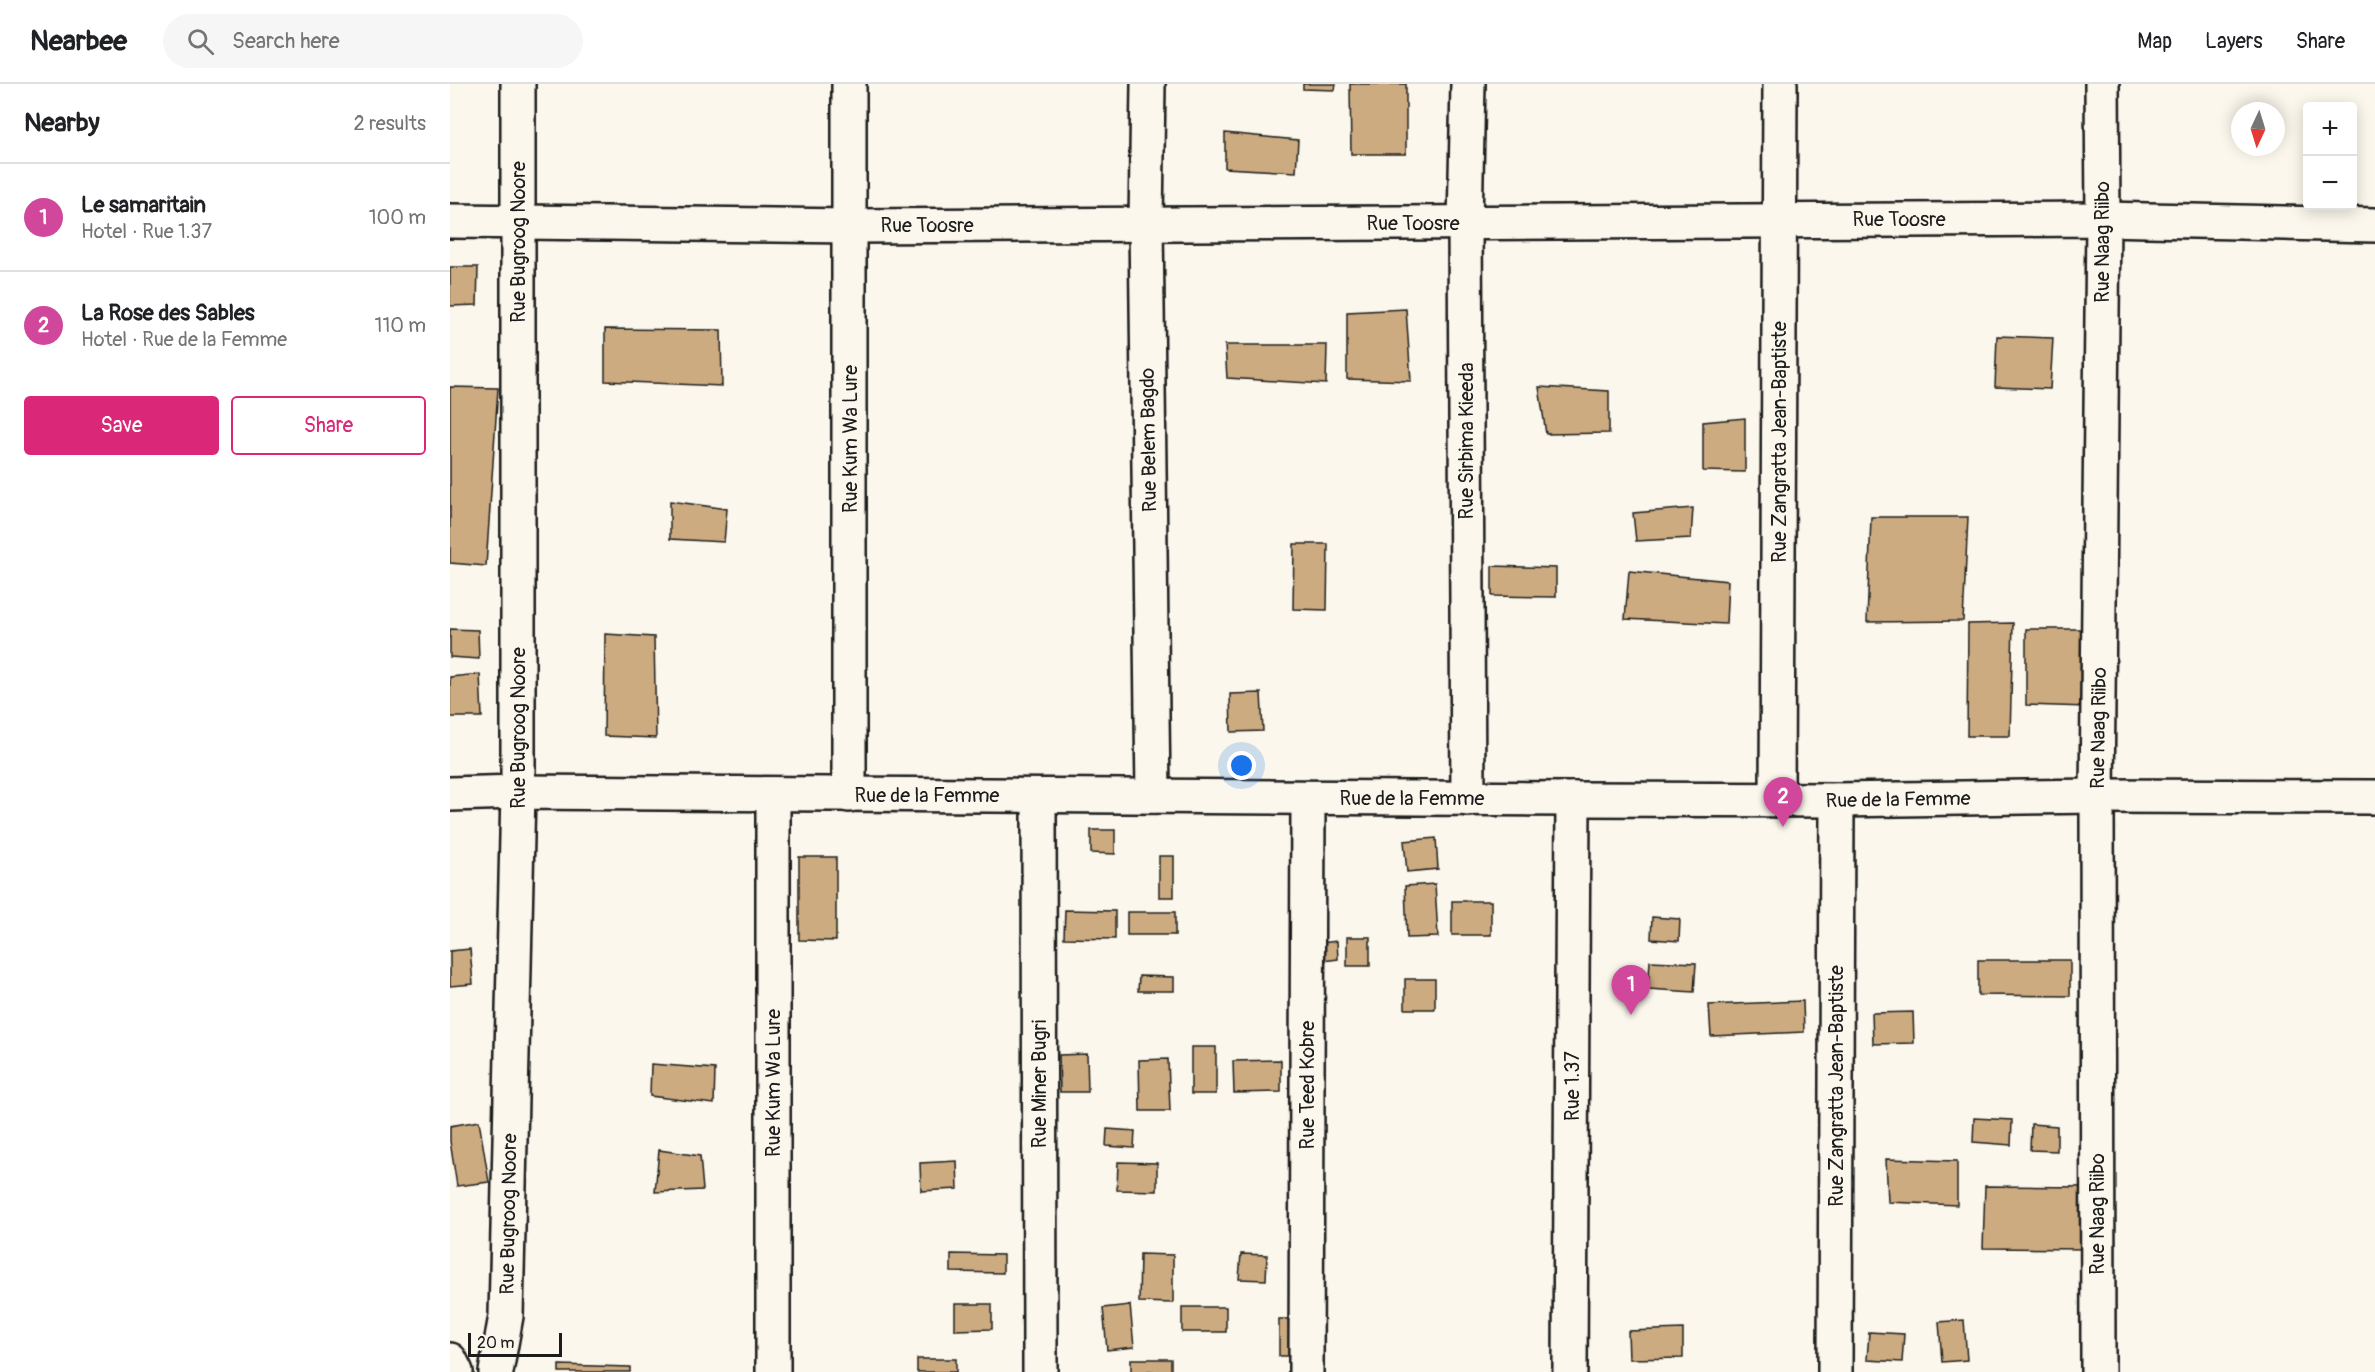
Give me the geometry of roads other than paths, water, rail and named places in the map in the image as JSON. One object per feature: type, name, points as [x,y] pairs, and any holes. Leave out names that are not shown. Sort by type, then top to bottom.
[{"type":"street","name":"Rue Bugroog Noore","points":[[496,1372],[506,1316],[518,792],[519,84]]},
{"type":"street","name":"Rue Kum Wa Lure","points":[[849,84],[849,795]]},
{"type":"street","name":"Rue Belem Bagdo","points":[[1148,84],[1146,223],[1153,796]]},
{"type":"street","name":"Rue Sirbima Kieeda","points":[[1468,84],[1465,223],[1468,799]]},
{"type":"street","name":"Rue Zangratta Jean-Baptiste","points":[[1778,800],[1780,84]]},
{"type":"street","name":"Rue Naag Riibo","points":[[2098,1372],[2097,796],[2103,219],[2102,84]]},
{"type":"street","name":"Rue Toosre","points":[[450,221],[850,226],[2103,219],[2375,225]]},
{"type":"street","name":"Rue de la Femme","points":[[450,794],[518,792],[1778,800],[2097,796],[2375,797]]},
{"type":"street","name":"Rue Kum Wa Lure","points":[[772,1372],[773,794]]},
{"type":"street","name":"Rue Miner Bugri","points":[[1039,796],[1040,1372]]},
{"type":"street","name":"Rue Teed Kobre","points":[[1306,1372],[1308,798]]},
{"type":"street","name":"Rue 1.37","points":[[1570,1372],[1574,799]]},
{"type":"street","name":"Rue Zangratta Jean-Baptiste","points":[[1835,1372],[1837,800]]},
{"type":"street","points":[[450,1360],[456,1372]]},
{"type":"place","name":"La Rose des Sables","points":[[1783,827]]},
{"type":"place","name":"Le samaritain","points":[[1631,1015]]}]
